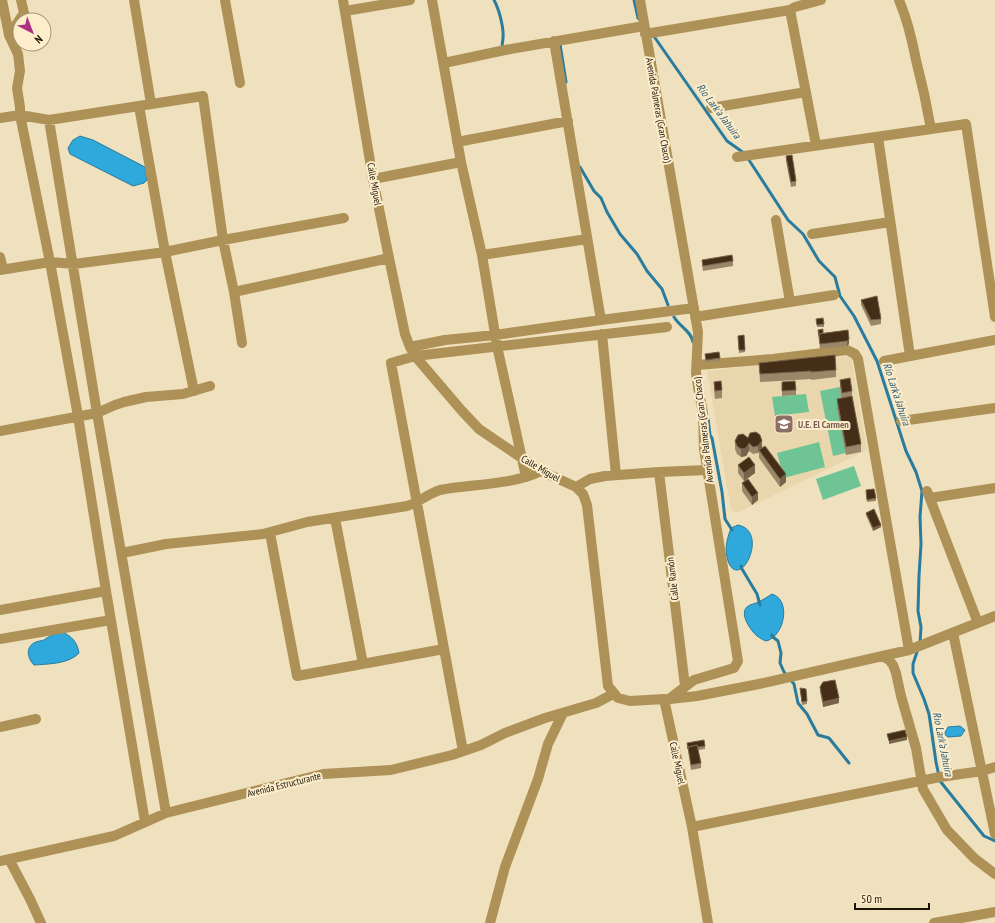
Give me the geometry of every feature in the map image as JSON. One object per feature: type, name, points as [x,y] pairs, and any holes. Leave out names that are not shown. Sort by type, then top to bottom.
[{"type":"street","points":[[2,0],[9,35],[18,54],[20,71],[17,88],[20,115],[50,262],[78,416],[145,822]]},
{"type":"street","points":[[9,35],[24,13],[21,0]]},
{"type":"street","points":[[134,0],[151,104]]},
{"type":"street","points":[[225,0],[240,83]]},
{"type":"street","name":"Calle Miguel","points":[[343,0],[373,179],[405,334],[413,351],[462,411],[479,429],[541,471],[576,487]]},
{"type":"street","points":[[346,11],[410,0]]},
{"type":"street","points":[[432,0],[457,142],[482,255],[497,346],[526,478]]},
{"type":"street","name":"Avenida Palmeras (Gran Chaco)","points":[[640,0],[698,332],[698,387],[703,413],[704,449],[738,661],[734,668],[694,680],[667,699]]},
{"type":"street","points":[[444,63],[554,41],[790,10],[795,7],[821,0]]},
{"type":"street","points":[[899,0],[905,13],[912,38],[927,101],[931,129]]},
{"type":"street","points":[[790,10],[816,145]]},
{"type":"street","points":[[554,41],[601,320]]},
{"type":"street","points":[[710,108],[806,92]]},
{"type":"street","points":[[0,118],[20,115],[49,120],[203,96],[223,240],[234,292],[242,343]]},
{"type":"street","points":[[140,106],[165,252],[194,391]]},
{"type":"street","points":[[49,120],[74,264],[97,413],[166,813]]},
{"type":"street","points":[[457,142],[568,122]]},
{"type":"street","points":[[737,157],[966,124],[995,317]]},
{"type":"street","points":[[878,137],[910,356]]},
{"type":"street","points":[[373,179],[461,162]]},
{"type":"street","points":[[0,257],[1,270],[50,262],[74,264],[165,252],[344,218]]},
{"type":"street","points":[[776,220],[790,302]]},
{"type":"street","points":[[812,234],[890,222]]},
{"type":"street","points":[[482,255],[587,239]]},
{"type":"street","points":[[234,292],[389,258]]},
{"type":"street","points":[[463,751],[391,363],[413,351],[445,340],[495,335],[601,320],[694,313],[790,302],[834,295]]},
{"type":"street","points":[[413,351],[497,346],[667,327]]},
{"type":"street","points":[[602,334],[616,475]]},
{"type":"street","points":[[884,361],[995,340]]},
{"type":"street","points":[[697,365],[773,359],[847,350],[855,354],[858,359],[909,650]]},
{"type":"street","points":[[0,431],[97,413],[115,405],[133,400],[194,391],[210,386]]},
{"type":"street","points":[[901,420],[995,408]]},
{"type":"street","points":[[707,470],[616,475],[590,479],[576,487],[583,494],[587,505],[608,686],[613,694],[618,698],[630,701],[667,699],[697,696],[760,684],[909,650],[995,616]]},
{"type":"street","points":[[122,553],[166,544],[270,533],[307,522],[407,506],[440,490],[526,478],[541,471]]},
{"type":"street","name":"Calle Ramón","points":[[659,472],[685,686]]},
{"type":"street","points":[[978,623],[928,495],[995,488]]},
{"type":"street","points":[[335,518],[363,664]]},
{"type":"street","points":[[270,533],[298,676],[444,649]]},
{"type":"street","points":[[0,610],[106,591]]},
{"type":"street","points":[[0,639],[111,620]]},
{"type":"street","points":[[953,633],[990,769],[995,834]]},
{"type":"street","points":[[883,656],[893,665],[896,673],[900,696],[916,748],[923,789],[947,830],[974,858],[995,874]]},
{"type":"street","name":"Avenida Estructurante","points":[[4,860],[114,836],[166,813],[323,774],[391,770],[463,751],[481,745],[505,733],[596,703],[613,694]]},
{"type":"street","name":"Calle Miguel","points":[[667,699],[692,827],[708,923]]},
{"type":"street","points":[[490,923],[505,868],[530,802],[548,744],[563,713]]},
{"type":"street","points":[[0,727],[36,719]]},
{"type":"street","points":[[692,827],[922,781],[990,769]]},
{"type":"street","points":[[4,860],[30,899],[41,923]]},
{"type":"street","points":[[934,923],[995,912]]},
{"type":"shaded area","points":[[851,356],[867,450],[737,513],[731,510],[707,371]]},
{"type":"green space","points":[[840,387],[846,453],[833,456],[820,391]]},
{"type":"green space","points":[[806,394],[809,412],[775,416],[772,397]]},
{"type":"green space","points":[[819,442],[825,467],[784,478],[777,453]]},
{"type":"green space","points":[[854,466],[861,486],[823,500],[816,479]]},
{"type":"water","points":[[80,136],[93,140],[145,167],[147,180],[144,183],[133,186],[70,154],[68,148],[73,140]]},
{"type":"water","points":[[738,525],[747,530],[752,538],[750,557],[745,565],[739,570],[733,569],[728,561],[726,552],[727,540],[731,528]]},
{"type":"water","points":[[772,594],[782,603],[784,610],[783,618],[777,633],[766,641],[757,636],[752,630],[744,614],[748,606]]},
{"type":"water","points":[[62,632],[69,635],[74,640],[79,653],[75,657],[64,661],[52,664],[34,665],[28,654],[31,645]]},
{"type":"water","points":[[960,726],[965,730],[961,736],[948,737],[944,734],[948,727]]},
{"type":"building","points":[[792,155],[796,181],[791,182],[786,156]]},
{"type":"building","points":[[732,255],[733,261],[703,266],[702,260]]},
{"type":"building","points":[[877,296],[881,319],[871,320],[861,300]]},
{"type":"building","points":[[823,318],[824,324],[817,325],[816,319]]},
{"type":"building","points":[[823,329],[823,333],[819,334],[819,336],[818,330]]},
{"type":"building","points":[[848,330],[849,339],[847,341],[820,344],[819,334]]},
{"type":"building","points":[[744,335],[745,350],[739,350],[738,336]]},
{"type":"building","points":[[719,352],[720,358],[706,360],[705,354]]},
{"type":"building","points":[[835,355],[836,370],[760,374],[759,363]]},
{"type":"building","points":[[850,378],[852,391],[842,393],[840,380]]},
{"type":"building","points":[[721,381],[722,390],[715,391],[714,382]]},
{"type":"building","points":[[795,381],[796,390],[782,391],[782,382]]},
{"type":"building","points":[[852,396],[861,444],[846,447],[837,399]]},
{"type":"building","points":[[756,432],[760,435],[762,441],[758,446],[753,447],[749,443],[746,448],[741,449],[737,446],[735,441],[738,435],[743,434],[748,438],[750,433]]},
{"type":"building","points":[[765,446],[786,474],[780,479],[759,450]]},
{"type":"building","points":[[749,457],[755,465],[744,473],[738,465]]},
{"type":"building","points":[[748,479],[758,493],[752,497],[742,483]]},
{"type":"building","points":[[874,489],[876,498],[867,500],[866,490]]},
{"type":"building","points":[[874,509],[881,525],[873,528],[866,513]]},
{"type":"building","points":[[835,680],[839,698],[823,702],[820,687],[823,682]]},
{"type":"building","points":[[800,688],[806,689],[807,701],[802,702]]},
{"type":"building","points":[[905,730],[907,737],[889,741],[887,734]]},
{"type":"building","points":[[704,740],[705,746],[698,747],[697,745],[688,747],[688,749],[687,743]]},
{"type":"building","points":[[697,745],[701,763],[691,765],[688,747]]},
{"type":"waterway","name":"Río Lark’a Jahuira","points":[[494,0],[498,8],[502,24],[503,48]]},
{"type":"waterway","name":"Río Lark’a Jahuira","points":[[634,0],[638,18],[640,20]]},
{"type":"waterway","name":"Río Lark’a Jahuira","points":[[653,35],[727,141],[744,153]]},
{"type":"waterway","name":"Río Lark’a Jahuira","points":[[558,44],[560,44],[566,82]]},
{"type":"waterway","name":"Río Lark’a Jahuira","points":[[747,157],[788,220],[803,234],[819,261],[835,277],[840,296],[854,316],[877,361],[906,451],[916,472],[922,491],[918,611],[921,627],[920,643]]},
{"type":"waterway","name":"Río Lark’a Jahuira","points":[[580,167],[594,191],[601,198],[607,212],[620,234],[637,254],[647,271],[662,289],[668,305]]},
{"type":"waterway","name":"Río Lark’a Jahuira","points":[[674,317],[688,332],[693,342]]},
{"type":"waterway","name":"Río Lark’a Jahuira","points":[[708,418],[722,492],[725,519],[732,530]]},
{"type":"waterway","name":"Río Lark’a Jahuira","points":[[741,566],[757,594],[760,605]]},
{"type":"waterway","name":"Río Lark’a Jahuira","points":[[772,635],[778,641],[781,653],[780,663],[784,672],[794,684],[798,703],[807,714],[818,735],[829,738],[849,763]]},
{"type":"waterway","name":"Río Lark’a Jahuira","points":[[918,649],[913,664],[913,673],[929,714],[940,781],[984,836],[995,841]]},
{"type":"place","name":"U.E. El Carmen","points":[[784,424]]}]
